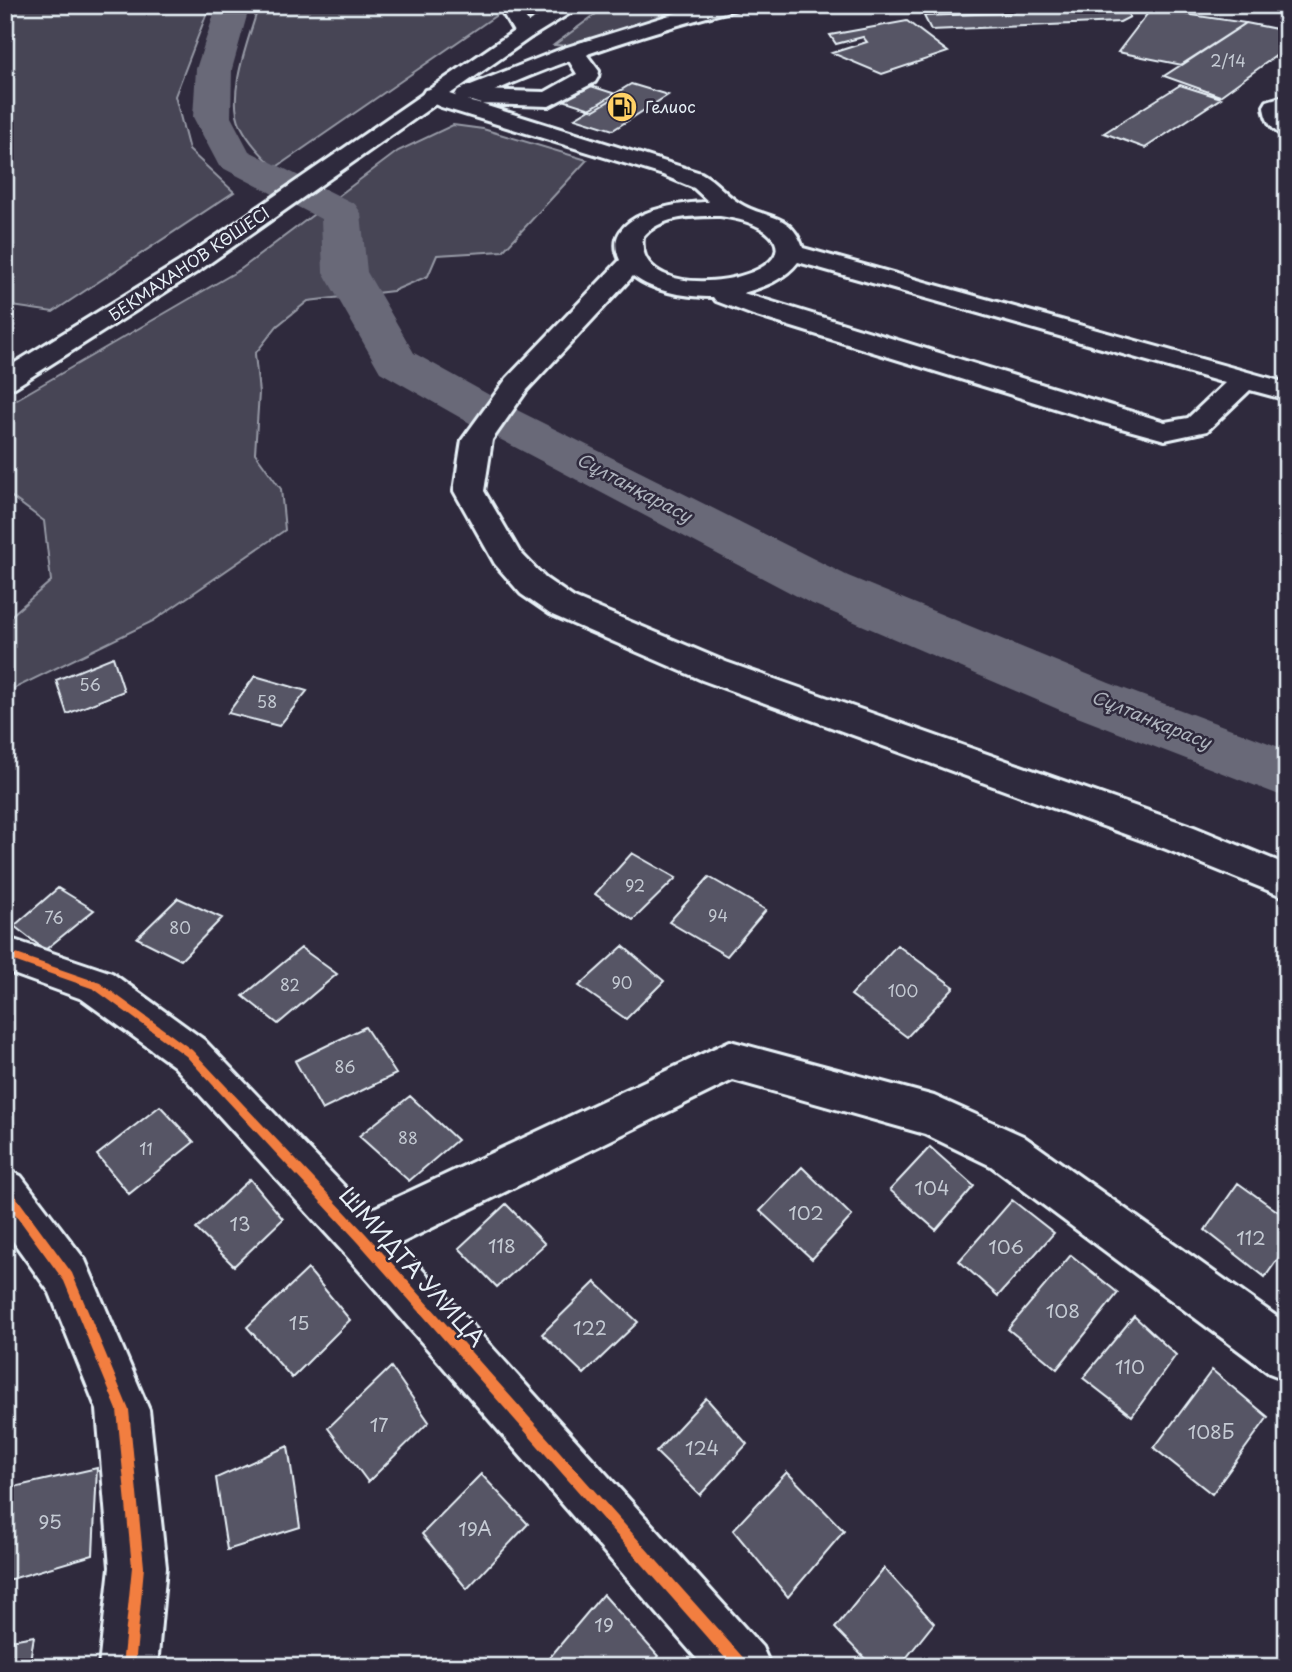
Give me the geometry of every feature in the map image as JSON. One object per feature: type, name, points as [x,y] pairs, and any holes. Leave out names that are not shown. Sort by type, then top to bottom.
[{"type":"main road","points":[[508,5],[524,33]]},
{"type":"main road","points":[[441,98],[524,33],[552,5]]},
{"type":"main road","points":[[524,33],[573,5]]},
{"type":"main road","points":[[441,98],[586,47],[691,14],[728,6]]},
{"type":"main road","points":[[441,98],[549,99],[589,74],[575,54],[586,47]]},
{"type":"main road","points":[[441,98],[667,170],[703,184],[732,209]]},
{"type":"main road","name":"БЕКМАХАНОВ КӨШЕСІ","points":[[5,381],[99,325],[281,203],[407,113],[441,98]]},
{"type":"main road","points":[[1287,101],[1275,106],[1276,117],[1287,130]]},
{"type":"main road","points":[[732,209],[748,213],[775,226],[783,234],[789,252],[780,270],[769,277],[738,287],[702,289],[667,283],[641,270],[633,261],[629,243],[641,226],[652,219],[680,210],[732,209]]},
{"type":"main road","points":[[789,252],[1287,392]]},
{"type":"main road","points":[[633,261],[517,384],[477,440],[469,491],[506,557],[533,586],[562,606],[714,671],[1180,838],[1287,883]]},
{"type":"main road","points":[[721,289],[725,295],[762,309],[1165,431],[1197,425],[1245,380]]},
{"type":"main road","name":"ШМИДТА УЛИЦА","points":[[5,954],[97,986],[189,1053],[362,1238],[742,1667]]},
{"type":"main road","points":[[362,1238],[730,1060],[934,1116],[1007,1151],[1287,1355]]},
{"type":"main road","points":[[5,1191],[68,1277],[123,1410],[138,1567],[128,1667]]},
{"type":"shaded area","points":[[5,5],[210,5],[175,96],[189,150],[234,192],[53,312],[5,305]]},
{"type":"shaded area","points":[[259,5],[492,5],[498,14],[275,168],[248,137],[237,113],[237,83]]},
{"type":"shaded area","points":[[608,5],[711,5],[570,46],[554,45]]},
{"type":"shaded area","points":[[453,125],[483,129],[587,160],[503,251],[437,255],[428,276],[393,291],[308,301],[277,326],[255,354],[259,393],[255,453],[281,489],[285,530],[153,621],[5,693],[5,621],[51,581],[44,521],[5,492],[5,406],[241,269],[398,151]]},
{"type":"building","points":[[1123,8],[1130,17],[1120,22],[931,30],[924,16]]},
{"type":"building","points":[[1151,9],[1246,23],[1182,65],[1118,52]]},
{"type":"building","points":[[907,21],[948,52],[882,74],[832,53],[867,42],[863,37],[836,44],[830,35]]},
{"type":"building","points":[[1246,23],[1287,31],[1287,57],[1277,55],[1220,96],[1164,76]]},
{"type":"building","points":[[566,78],[619,95],[594,110],[541,93]]},
{"type":"building","name":"Гелиос","points":[[631,84],[668,95],[613,130],[575,118]]},
{"type":"building","points":[[1180,85],[1221,98],[1145,148],[1104,133]]},
{"type":"building","points":[[113,657],[124,691],[67,714],[56,680]]},
{"type":"building","points":[[255,676],[307,691],[279,726],[228,713]]},
{"type":"building","points":[[632,853],[676,878],[633,920],[595,894]]},
{"type":"building","points":[[709,877],[766,910],[727,956],[669,922]]},
{"type":"building","points":[[58,888],[94,910],[45,950],[14,926]]},
{"type":"building","points":[[178,898],[222,918],[181,960],[137,938]]},
{"type":"building","points":[[897,945],[954,987],[907,1037],[851,995]]},
{"type":"building","points":[[623,946],[664,981],[626,1019],[579,986]]},
{"type":"building","points":[[301,948],[337,974],[278,1024],[243,996]]},
{"type":"building","points":[[365,1027],[396,1074],[322,1110],[295,1061]]},
{"type":"building","points":[[410,1096],[457,1140],[409,1181],[359,1136]]},
{"type":"building","points":[[160,1106],[194,1142],[129,1194],[97,1155]]},
{"type":"building","points":[[930,1147],[974,1186],[936,1230],[890,1190]]},
{"type":"building","points":[[802,1167],[852,1216],[812,1259],[760,1211]]},
{"type":"building","points":[[250,1179],[283,1219],[234,1266],[196,1229]]},
{"type":"building","points":[[1238,1183],[1287,1218],[1287,1246],[1265,1277],[1205,1230]]},
{"type":"building","points":[[1012,1200],[1054,1233],[998,1296],[959,1261]]},
{"type":"building","points":[[506,1204],[545,1244],[497,1287],[459,1248]]},
{"type":"building","points":[[1071,1255],[1118,1293],[1057,1369],[1008,1329]]},
{"type":"building","points":[[308,1269],[350,1320],[292,1378],[247,1327]]},
{"type":"building","points":[[595,1282],[638,1322],[584,1374],[542,1334]]},
{"type":"building","points":[[1134,1316],[1176,1355],[1132,1416],[1083,1378]]},
{"type":"building","points":[[391,1367],[429,1422],[368,1482],[328,1428]]},
{"type":"building","points":[[1212,1370],[1268,1417],[1212,1494],[1154,1448]]},
{"type":"building","points":[[706,1398],[747,1444],[700,1495],[656,1452]]},
{"type":"building","points":[[288,1446],[300,1527],[227,1550],[216,1478]]},
{"type":"building","points":[[97,1468],[93,1555],[5,1581],[5,1489]]},
{"type":"building","points":[[787,1472],[844,1531],[788,1597],[733,1530]]},
{"type":"building","points":[[481,1474],[528,1524],[467,1589],[422,1534]]},
{"type":"building","points":[[884,1568],[934,1623],[899,1667],[873,1667],[835,1628]]},
{"type":"building","points":[[603,1594],[658,1656],[649,1667],[549,1667],[545,1663]]},
{"type":"building","points":[[34,1636],[29,1667],[5,1667],[5,1641]]},
{"type":"waterway","name":"Сұлтанқарасу","points":[[234,5],[214,69],[212,117],[233,158],[341,213],[345,272],[396,362],[492,416],[828,589],[1088,698],[1287,775]]},
{"type":"cycle path","points":[[5,954],[97,986],[189,1053],[362,1238],[742,1667]]},
{"type":"cycle path","points":[[5,1191],[68,1277],[123,1410],[138,1567],[128,1667]]},
{"type":"place","name":"Гелиос","points":[[622,107]]}]
